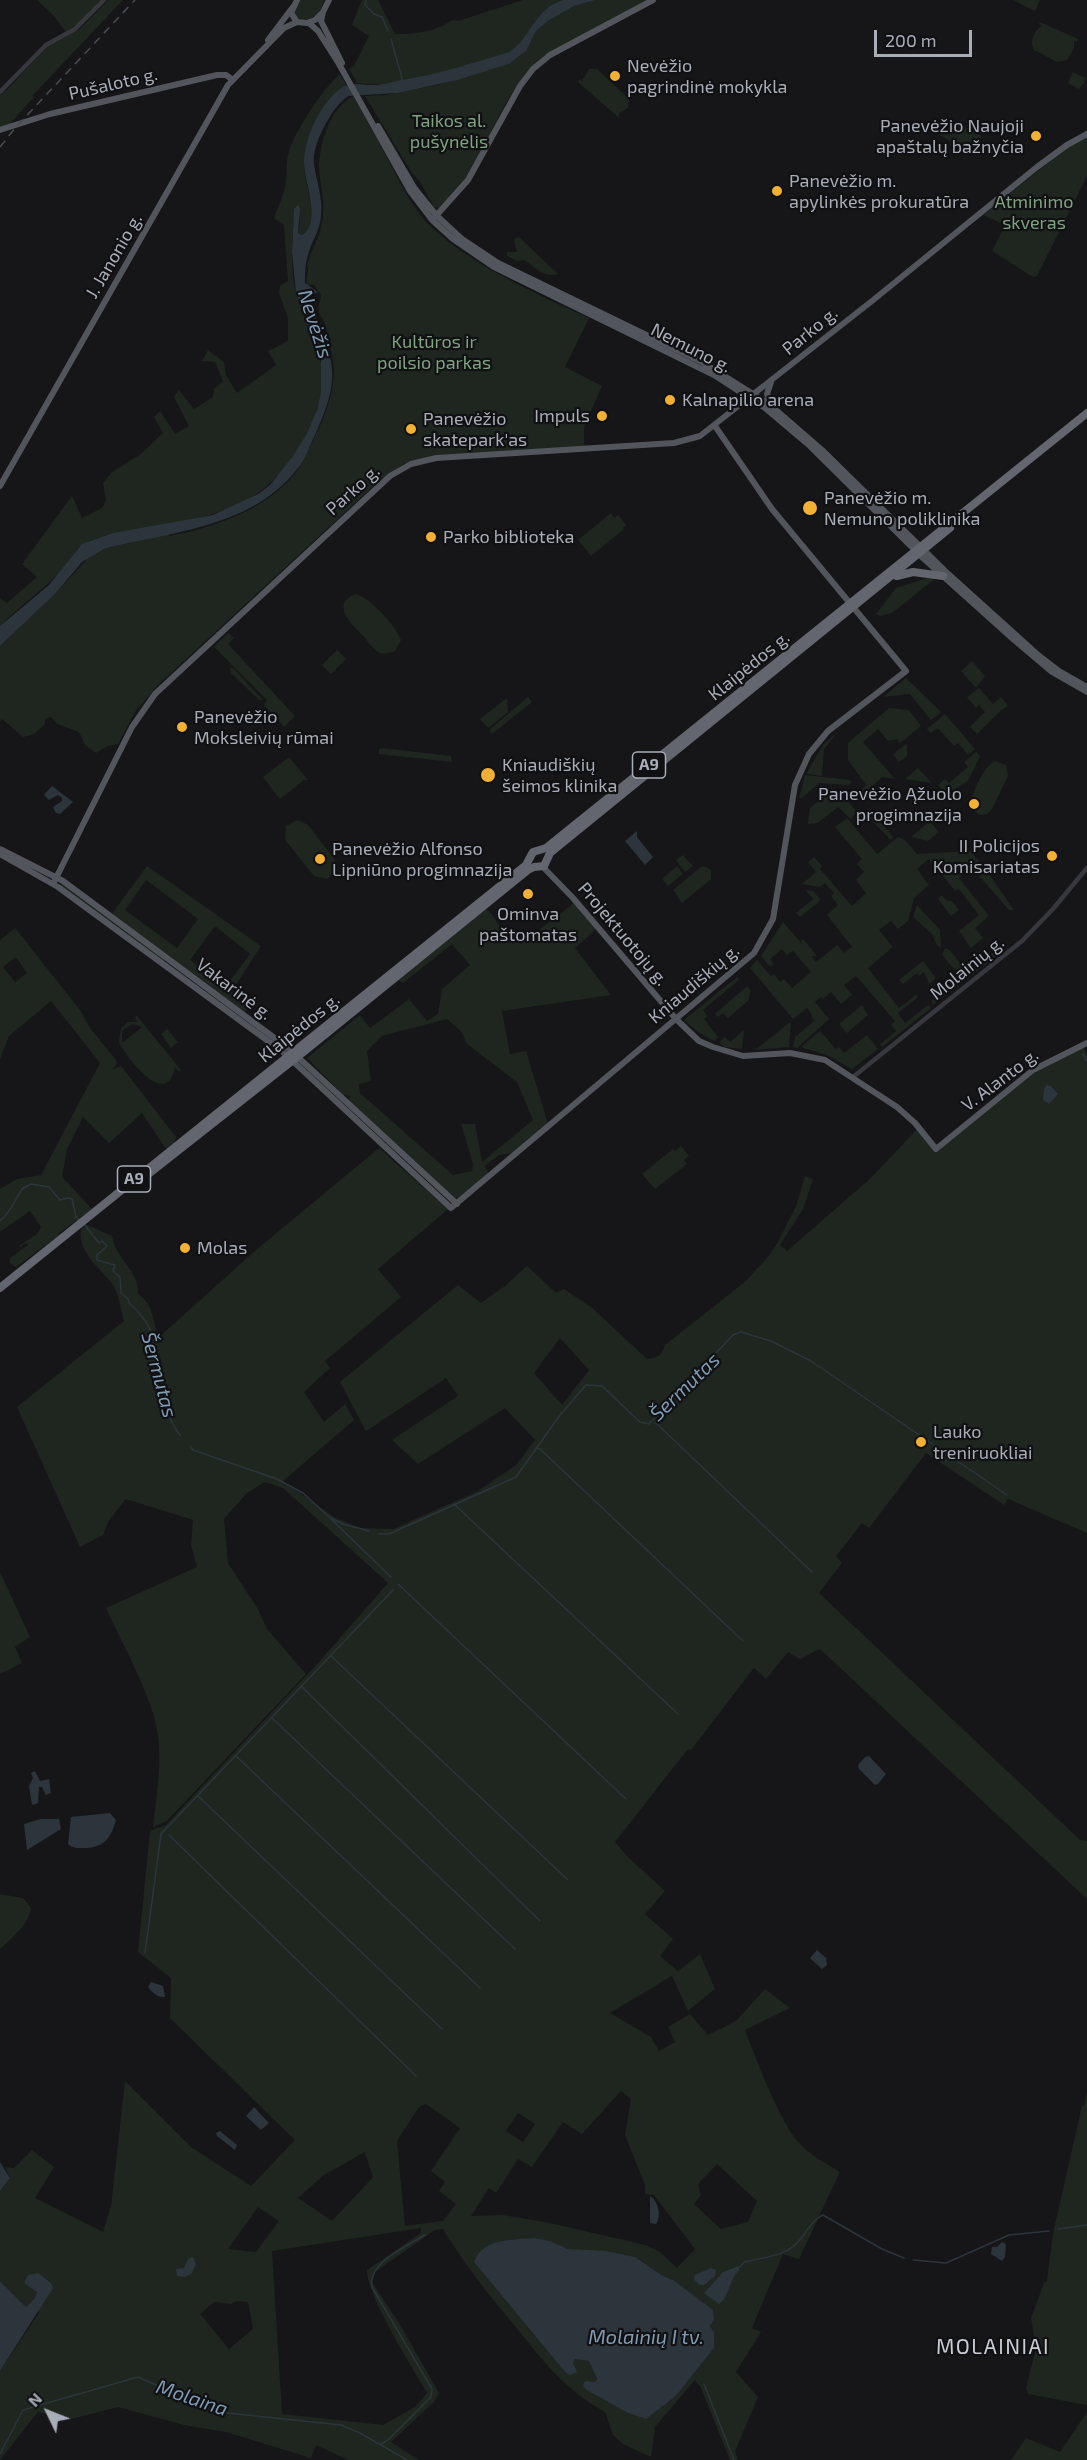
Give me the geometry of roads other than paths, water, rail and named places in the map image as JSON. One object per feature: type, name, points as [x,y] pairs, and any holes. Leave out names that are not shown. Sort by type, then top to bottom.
[{"type":"highway","name":"Klaipėdos g.","points":[[0,1288],[86,1219],[118,1198],[395,974],[543,860],[1087,413]]},
{"type":"highway","name":"Klaipėdos g.","points":[[851,606],[887,581],[920,550]]},
{"type":"highway","points":[[887,581],[901,574],[913,572],[943,576]]},
{"type":"highway","name":"Klaipėdos g.","points":[[395,974],[530,859],[533,852],[543,860]]},
{"type":"highway","points":[[530,859],[543,860]]},
{"type":"main road","name":"J. Janonio g.","points":[[264,47],[297,0]]},
{"type":"main road","points":[[434,218],[468,180],[520,86],[533,69],[550,55],[653,0]]},
{"type":"main road","points":[[293,7],[292,16],[297,22],[309,22],[323,12],[328,1]]},
{"type":"main road","name":"Nemuno g.","points":[[323,12],[321,21],[340,63]]},
{"type":"main road","name":"J. Janonio g.","points":[[0,486],[232,80],[285,28],[297,22]]},
{"type":"main road","name":"Nemuno g.","points":[[309,22],[340,63],[378,130],[434,218],[468,251],[494,267],[772,406],[822,450],[943,576],[1058,673],[1087,692]]},
{"type":"main road","name":"Pušaloto g.","points":[[0,130],[93,103],[217,75],[226,75],[232,80]]},
{"type":"main road","name":"Parko g.","points":[[55,881],[132,728],[155,694],[390,476],[411,464],[436,458],[681,442],[700,436],[873,301],[1037,167],[1067,144],[1087,134]]},
{"type":"main road","name":"Nemuno g.","points":[[434,218],[498,263],[702,362],[753,396],[802,438],[920,550],[1058,673],[1087,687]]},
{"type":"main road","points":[[771,381],[767,394],[772,406]]},
{"type":"main road","points":[[733,387],[738,400],[733,411]]},
{"type":"main road","points":[[715,426],[772,509],[851,606]]},
{"type":"main road","name":"Kniaudiškių g.","points":[[454,1206],[754,953],[771,925],[780,886],[796,781],[812,748],[828,731],[906,671],[851,606]]},
{"type":"main road","name":"Vakarinė g.","points":[[0,849],[55,881],[321,1076],[454,1206]]},
{"type":"main road","name":"Vakarinė g.","points":[[0,854],[55,881]]},
{"type":"main road","name":"Projektuotojų g.","points":[[543,860],[558,882],[676,1019],[699,1041],[732,1054],[752,1056],[802,1054],[825,1060],[908,1115],[936,1149]]},
{"type":"main road","name":"V. Alanto g.","points":[[936,1149],[1033,1070],[1087,1042]]},
{"type":"main road","name":"Vakarinė g.","points":[[293,1056],[315,1082],[454,1206]]},
{"type":"main road","points":[[315,1082],[321,1076]]},
{"type":"street","points":[[0,92],[46,45],[75,29],[104,0]]},
{"type":"street","name":"Molainių g.","points":[[853,1077],[1022,941],[1053,909],[1087,868]]},
{"type":"water","name":"Nevėžis","points":[[563,0],[596,0],[574,6],[548,21],[536,31],[526,51],[509,64],[457,80],[398,93],[348,96],[329,117],[319,137],[314,157],[321,216],[307,258],[305,283],[318,292],[311,295],[309,299],[329,353],[332,377],[325,411],[301,464],[282,485],[261,502],[237,514],[211,524],[104,549],[82,562],[55,594],[0,646],[0,626],[49,585],[82,544],[113,533],[213,515],[258,494],[270,485],[293,456],[307,433],[317,410],[321,393],[321,359],[296,293],[292,252],[294,209],[298,205],[300,209],[298,233],[302,235],[308,229],[312,211],[304,169],[305,152],[315,122],[326,103],[345,86],[378,85],[416,78],[509,52],[523,39],[539,16]]},
{"type":"water","points":[[52,786],[73,802],[60,814],[56,813],[53,807],[62,801],[62,798],[58,795],[49,800],[44,795]]},
{"type":"water","points":[[637,831],[637,837],[653,857],[645,865],[625,841]]},
{"type":"water","points":[[1047,1085],[1058,1094],[1049,1104],[1043,1100],[1044,1089]]},
{"type":"water","points":[[869,1756],[886,1774],[875,1785],[859,1769],[858,1765]]},
{"type":"water","points":[[35,1771],[40,1781],[49,1779],[51,1793],[46,1795],[42,1787],[39,1787],[38,1803],[32,1805],[29,1786],[33,1778],[31,1773]]},
{"type":"water","points":[[110,1813],[116,1820],[112,1831],[103,1843],[86,1848],[68,1844],[71,1817]]},
{"type":"water","points":[[41,1819],[59,1819],[61,1829],[27,1850],[24,1824]]},
{"type":"water","points":[[817,1950],[826,1958],[827,1965],[822,1969],[810,1958]]},
{"type":"water","points":[[151,1982],[163,1986],[165,1997],[158,1996],[151,1991],[148,1987]]},
{"type":"water","points":[[254,2107],[269,2123],[261,2130],[246,2116]]},
{"type":"water","points":[[220,2131],[237,2145],[235,2150],[217,2136],[216,2133]]},
{"type":"water","points":[[0,2162],[10,2178],[0,2191]]},
{"type":"water","points":[[650,2196],[658,2209],[659,2217],[656,2224],[650,2223]]},
{"type":"water","name":"Molainių I tv.","points":[[535,2238],[550,2241],[568,2249],[606,2251],[635,2257],[673,2280],[713,2310],[714,2320],[710,2326],[714,2333],[714,2348],[676,2396],[646,2419],[628,2413],[583,2386],[585,2381],[595,2382],[597,2379],[589,2361],[575,2359],[573,2363],[577,2372],[570,2375],[565,2372],[474,2262],[484,2248],[492,2244],[500,2241]]},
{"type":"water","points":[[1002,2242],[1006,2244],[1005,2257],[1002,2261],[991,2254],[992,2247],[997,2247]]},
{"type":"water","points":[[193,2257],[196,2264],[192,2273],[185,2277],[177,2276],[176,2269],[184,2268],[188,2259]]},
{"type":"water","points":[[739,2266],[723,2301],[719,2304],[704,2293],[723,2272]]},
{"type":"water","points":[[711,2268],[716,2270],[715,2276],[704,2285],[699,2285],[694,2279],[695,2275]]},
{"type":"water","points":[[38,2273],[51,2283],[53,2288],[0,2371],[0,2281],[26,2307],[37,2292],[24,2283],[28,2275]]},
{"type":"waterway","points":[[366,0],[365,5],[374,14],[382,17],[388,31]]},
{"type":"waterway","points":[[391,39],[403,82]]},
{"type":"waterway","points":[[1083,1054],[1087,1061]]},
{"type":"waterway","name":"Šermutas","points":[[0,1221],[10,1210],[22,1189],[31,1184],[49,1187],[60,1200],[72,1199],[76,1217],[80,1221]]},
{"type":"waterway","name":"Šermutas","points":[[84,1224],[99,1243],[102,1241],[107,1246],[97,1255],[97,1260],[115,1265],[113,1271],[120,1277],[121,1293],[147,1324],[155,1344],[154,1367],[158,1385],[168,1413],[180,1435]]},
{"type":"waterway","name":"Šermutas","points":[[379,1534],[389,1534],[516,1477],[560,1415],[586,1385],[602,1386],[640,1422],[649,1424],[733,1335],[741,1332],[771,1341],[811,1361],[1007,1495]]},
{"type":"waterway","points":[[655,1422],[812,1572]]},
{"type":"waterway","name":"Šermutas","points":[[190,1446],[193,1450],[277,1479],[303,1493],[329,1517],[343,1524],[369,1531]]},
{"type":"waterway","points":[[536,1448],[540,1449],[743,1641]]},
{"type":"waterway","points":[[455,1505],[678,1714]]},
{"type":"waterway","points":[[331,1519],[391,1577]]},
{"type":"waterway","points":[[398,1584],[626,1799]]},
{"type":"waterway","points":[[145,1953],[161,1834],[393,1590]]},
{"type":"waterway","points":[[331,1656],[568,1880]]},
{"type":"waterway","points":[[301,1686],[540,1921]]},
{"type":"waterway","points":[[272,1718],[515,1949]]},
{"type":"waterway","points":[[236,1756],[480,1988]]},
{"type":"waterway","points":[[198,1796],[442,2029]]},
{"type":"waterway","points":[[169,1835],[416,2076]]},
{"type":"waterway","points":[[740,2267],[744,2262],[786,2251],[800,2239],[815,2220],[823,2215],[882,2249],[904,2258]]},
{"type":"waterway","points":[[1058,2229],[1087,2225]]},
{"type":"waterway","points":[[913,2260],[946,2263],[1009,2235],[1049,2231]]},
{"type":"waterway","points":[[381,2444],[388,2440],[431,2397],[432,2389],[372,2287],[372,2278],[376,2270],[390,2256],[425,2235]]},
{"type":"waterway","name":"Molaina","points":[[0,2454],[23,2410],[138,2377],[218,2412],[341,2425],[360,2433],[407,2460]]},
{"type":"waterway","points":[[704,2384],[734,2460]]},
{"type":"railway","points":[[0,147],[135,0]]},
{"type":"place","name":"Nevėžio pagrindinė mokykla","points":[[615,76]]},
{"type":"place","name":"Panevėžio Naujoji apaštalų bažnyčia","points":[[1036,136]]},
{"type":"place","name":"Panevėžio m. apylinkės prokuratūra","points":[[777,191]]},
{"type":"place","name":"Kalnapilio arena","points":[[670,400]]},
{"type":"place","name":"Impuls","points":[[602,416]]},
{"type":"place","name":"Panevėžio skatepark'as","points":[[411,429]]},
{"type":"place","name":"Panevėžio m. Nemuno poliklinika","points":[[810,508]]},
{"type":"place","name":"Parko biblioteka","points":[[431,537]]},
{"type":"place","name":"Panevėžio Moksleivių rūmai","points":[[182,727]]},
{"type":"place","name":"Kniaudiškių šeimos klinika","points":[[488,775]]},
{"type":"place","name":"Panevėžio Ąžuolo progimnazija","points":[[974,804]]},
{"type":"place","name":"II Policijos Komisariatas","points":[[1052,856]]},
{"type":"place","name":"Panevėžio Alfonso Lipniūno progimnazija","points":[[320,859]]},
{"type":"place","name":"Ominva paštomatas","points":[[528,894]]},
{"type":"place","name":"Molas","points":[[185,1248]]},
{"type":"place","name":"Lauko treniruokliai","points":[[921,1442]]},
{"type":"district","name":"MOLAINIAI","points":[[993,2347]]},
{"type":"park label","name":"Taikos al. pušynėlis","points":[[449,131]]},
{"type":"park label","name":"Atminimo skveras","points":[[1034,212]]},
{"type":"park label","name":"Kultūros ir poilsio parkas","points":[[434,352]]}]
